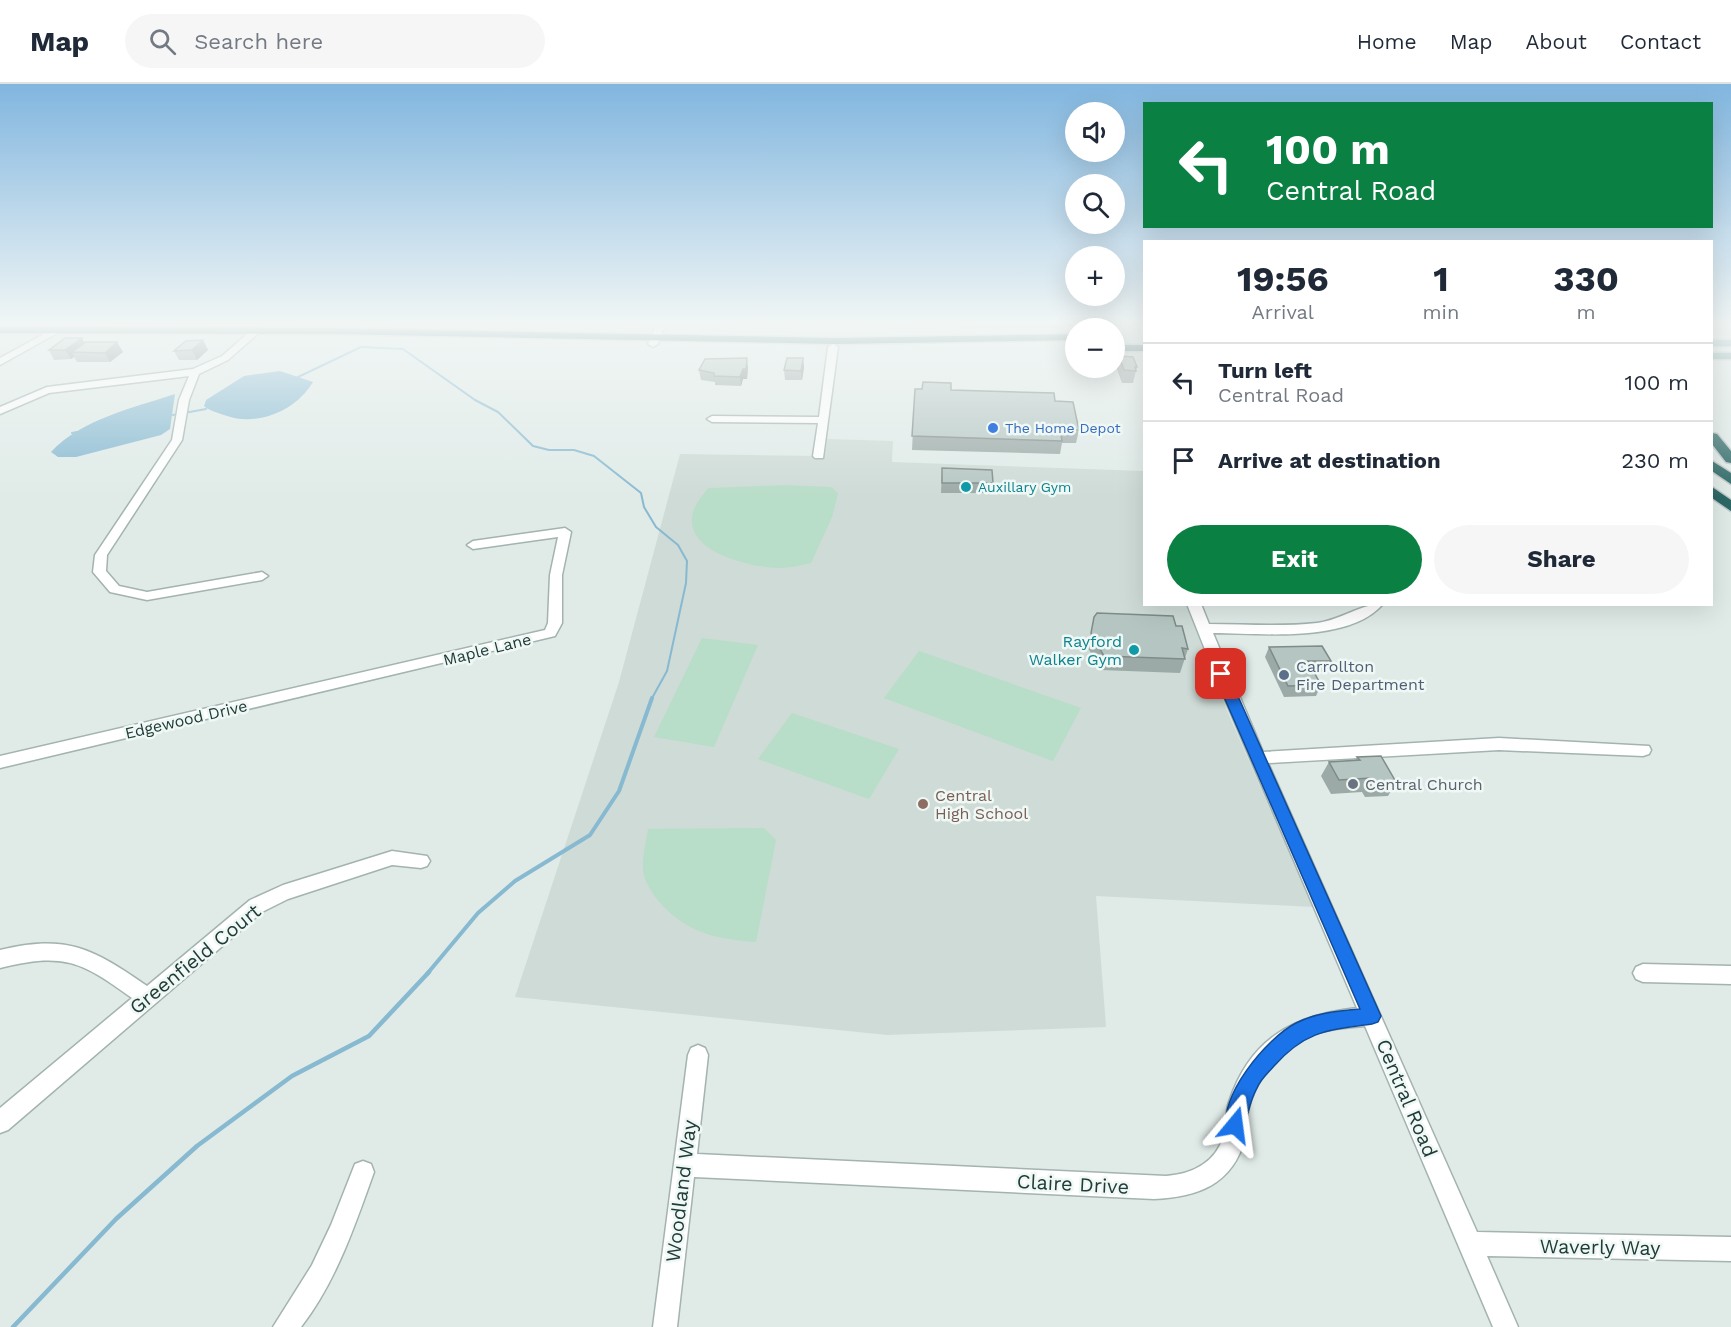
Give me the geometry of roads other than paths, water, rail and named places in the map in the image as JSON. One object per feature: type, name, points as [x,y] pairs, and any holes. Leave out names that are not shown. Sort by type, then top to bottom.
[{"type":"highway","points":[[1713,438],[1731,459]]},
{"type":"highway","points":[[1713,466],[1731,480]]},
{"type":"highway","points":[[1713,492],[1731,507]]},
{"type":"highway","points":[[1713,506],[1731,519]]},
{"type":"street","points":[[0,411],[47,390],[121,381]]},
{"type":"street","points":[[191,381],[184,400],[177,440],[101,555],[99,572],[115,589],[147,596],[262,576]]},
{"type":"street","points":[[819,456],[829,381]]},
{"type":"street","points":[[711,419],[823,420]]},
{"type":"street","name":"Maple Lane","points":[[373,676],[524,641],[553,630],[555,575],[565,532],[472,546]]},
{"type":"street","name":"Central Road","points":[[1196,606],[1215,660],[1506,1327]]},
{"type":"street","points":[[1197,606],[1212,618],[1234,628]]},
{"type":"street","points":[[1202,628],[1331,625],[1356,618],[1374,606]]},
{"type":"street","points":[[1215,660],[1220,640],[1234,628]]},
{"type":"street","name":"Edgewood Drive","points":[[0,762],[373,676]]},
{"type":"street","points":[[1258,758],[1499,744],[1643,750]]},
{"type":"street","name":"Greenfield Court","points":[[0,1122],[249,912],[283,893],[392,858],[421,861]]},
{"type":"street","points":[[0,959],[50,950],[74,953],[93,959],[147,997]]},
{"type":"street","points":[[1643,973],[1731,975]]},
{"type":"street","name":"Claire Drive","points":[[684,1165],[1154,1188],[1182,1185],[1203,1179],[1219,1162],[1233,1139],[1237,1110],[1251,1078],[1282,1043],[1302,1029],[1320,1023],[1372,1016]]},
{"type":"street","name":"Woodland Way","points":[[665,1327],[698,1055]]},
{"type":"street","points":[[285,1327],[296,1315],[340,1235],[363,1172]]},
{"type":"street","name":"Waverly Way","points":[[1469,1244],[1731,1249]]},
{"type":"water","points":[[236,381],[313,382],[296,402],[261,418],[236,418],[224,415],[204,406],[206,400]]},
{"type":"water","points":[[175,394],[170,429],[161,435],[76,457],[58,457],[51,452],[78,431],[93,423]]},
{"type":"waterway","points":[[448,381],[475,400],[498,412],[533,446],[549,450],[574,450],[594,456],[641,493],[644,507],[656,527],[678,545],[687,561],[686,583],[667,671],[652,699]]},
{"type":"waterway","points":[[173,415],[206,409]]},
{"type":"waterway","points":[[72,433],[77,432]]},
{"type":"waterway","points":[[427,974],[478,913],[515,881],[590,835],[619,791],[652,699]]},
{"type":"waterway","points":[[13,1327],[116,1219],[197,1146],[292,1076],[369,1036],[429,972]]},
{"type":"place","name":"The Home Depot","points":[[993,428]]},
{"type":"place","name":"Auxillary Gym","points":[[966,487]]},
{"type":"place","name":"Rayford Walker Gym","points":[[1134,650]]},
{"type":"place","name":"Carrollton Fire Department","points":[[1284,675]]},
{"type":"place","name":"Central Church","points":[[1353,784]]},
{"type":"place","name":"Central High School","points":[[923,804]]}]
